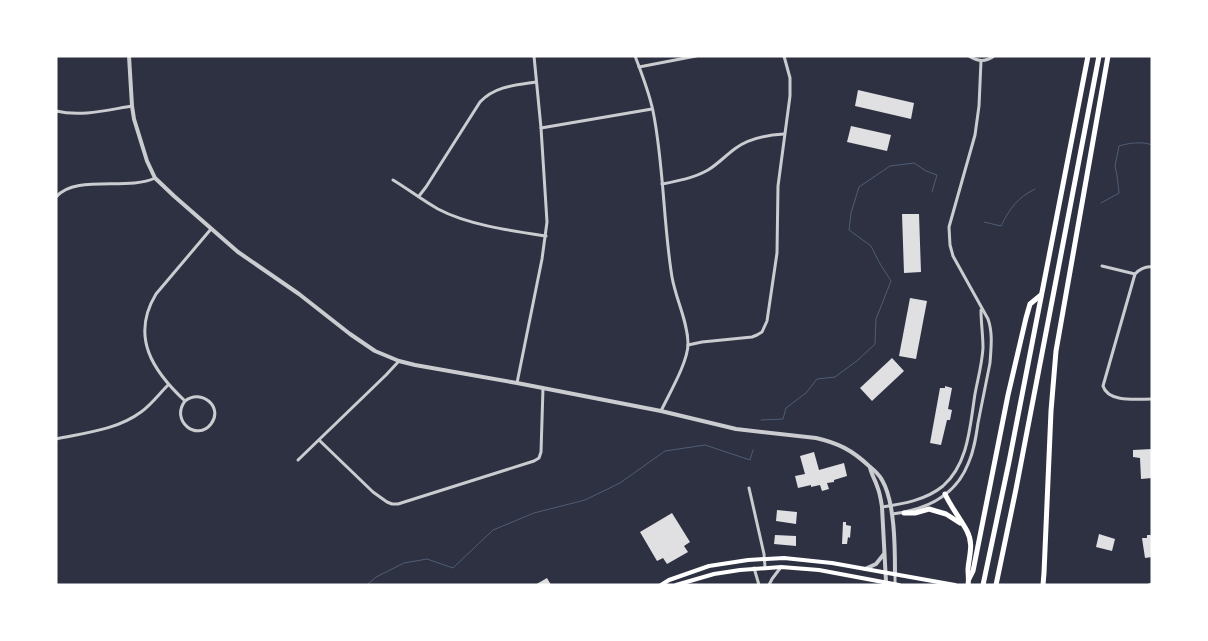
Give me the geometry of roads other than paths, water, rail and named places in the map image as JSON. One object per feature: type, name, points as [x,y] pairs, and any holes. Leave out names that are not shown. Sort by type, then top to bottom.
[{"type":"highway","points":[[983,583],[1088,56]]},
{"type":"highway","points":[[996,584],[1018,480],[1099,56]]},
{"type":"highway","points":[[1042,585],[1050,411],[1056,351],[1108,56]]},
{"type":"highway","points":[[968,582],[973,571],[1008,395],[1026,318],[1030,304],[1041,295]]},
{"type":"highway","points":[[945,494],[968,534],[972,549],[968,569],[968,582]]},
{"type":"highway","points":[[904,513],[929,510],[946,514],[962,524]]},
{"type":"highway","points":[[1044,573],[1048,585]]},
{"type":"main road","points":[[661,585],[669,580],[710,566],[765,558],[810,560],[955,585]]},
{"type":"main road","points":[[676,585],[714,574],[765,567],[819,570],[886,584],[896,584]]},
{"type":"street","points":[[130,56],[132,106],[141,144],[155,178],[238,252],[299,294],[365,345],[399,361],[415,366],[517,382],[660,411],[736,429],[803,436],[828,441],[852,451],[881,478],[886,488],[892,514],[896,584]]},
{"type":"street","points":[[517,382],[546,236],[547,222],[534,56]]},
{"type":"street","points":[[634,56],[648,90],[656,130],[672,279],[685,324],[688,345],[685,360],[660,411]]},
{"type":"street","points":[[639,67],[696,56]]},
{"type":"street","points":[[688,345],[752,337],[762,332],[768,321],[777,253],[778,186],[789,102],[790,78],[784,56]]},
{"type":"street","points":[[970,56],[975,60],[981,61],[988,60],[994,56]]},
{"type":"street","points":[[892,514],[904,513],[929,505],[945,494],[963,474],[969,463],[974,444],[991,352],[990,326],[988,319],[953,256],[949,236],[951,218],[976,135],[981,61]]},
{"type":"street","points":[[419,196],[484,98],[494,91],[505,87],[536,82]]},
{"type":"street","points":[[56,111],[84,113],[132,106]]},
{"type":"street","points":[[541,128],[652,109]]},
{"type":"street","points":[[662,184],[690,178],[702,173],[751,140],[770,134],[784,134]]},
{"type":"street","points":[[56,197],[71,187],[141,182],[155,178]]},
{"type":"street","points":[[392,180],[439,209],[460,218],[546,236]]},
{"type":"street","points":[[185,402],[168,385],[151,359],[145,328],[148,310],[156,294],[211,229]]},
{"type":"street","points":[[1102,266],[1135,274]]},
{"type":"street","points":[[1152,267],[1145,267],[1135,274],[1103,386],[1106,393],[1116,398],[1152,399]]},
{"type":"street","points":[[882,507],[921,499],[930,495],[951,477],[960,463],[967,440],[982,359],[982,309]]},
{"type":"street","points":[[298,460],[399,361]]},
{"type":"street","points":[[56,440],[108,427],[130,419],[144,409],[168,385]]},
{"type":"street","points":[[319,440],[373,492],[387,502],[398,504],[539,458],[542,452],[543,388]]},
{"type":"street","points":[[195,396],[208,400],[212,404],[214,413],[209,426],[196,430],[186,426],[182,422],[180,414],[185,402],[195,396]]},
{"type":"street","points":[[870,467],[882,507],[886,584]]},
{"type":"street","points":[[942,486],[945,494]]},
{"type":"street","points":[[749,488],[765,558],[765,567]]},
{"type":"street","points":[[865,569],[876,564],[885,552]]},
{"type":"street","points":[[769,585],[781,567]]},
{"type":"street","points":[[754,568],[759,585]]},
{"type":"waterway","points":[[1101,203],[1119,193],[1115,166],[1119,146],[1136,143],[1152,145]]},
{"type":"waterway","points":[[761,420],[783,419],[786,408],[806,393],[817,379],[835,377],[858,360],[875,344],[876,319],[891,281],[871,246],[849,230],[851,213],[859,187],[890,166],[914,163],[926,171],[937,175],[932,192]]},
{"type":"waterway","points":[[984,222],[1001,226],[1015,204],[1023,196],[1035,189]]},
{"type":"waterway","points":[[367,585],[376,577],[404,563],[427,559],[453,568],[493,530],[534,513],[585,500],[620,483],[665,451],[705,445],[750,460],[753,450]]}]
